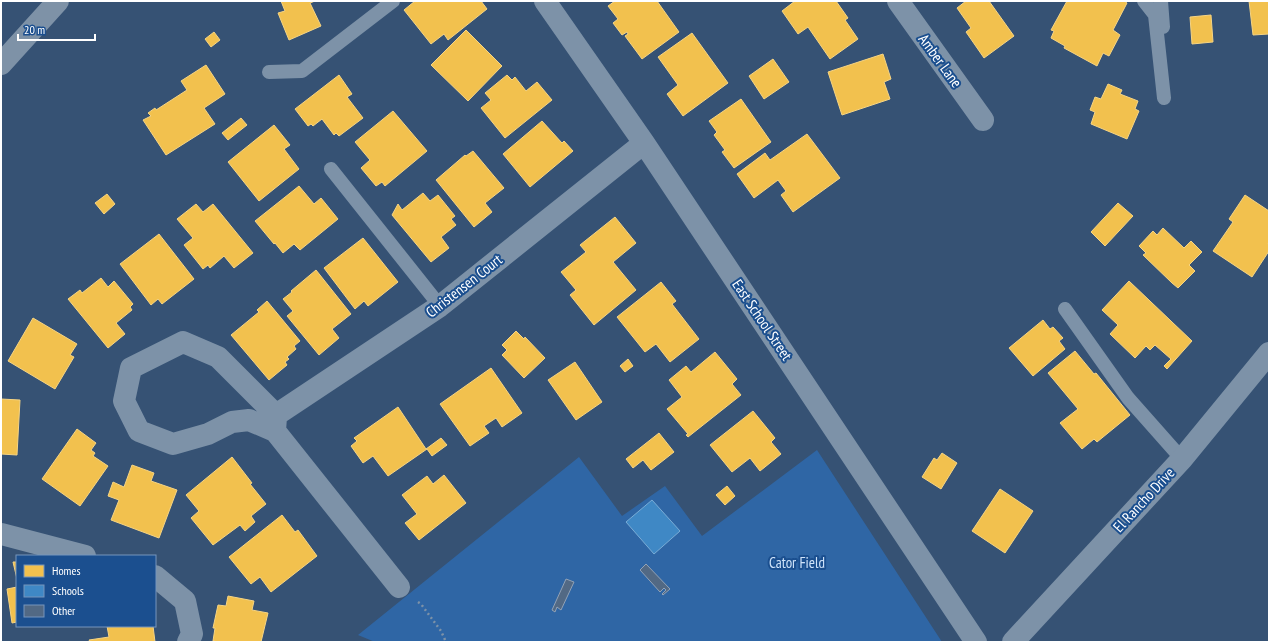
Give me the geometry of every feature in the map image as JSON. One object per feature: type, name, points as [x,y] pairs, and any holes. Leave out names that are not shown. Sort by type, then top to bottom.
[{"type":"highway","points":[[1,64],[58,1]]},
{"type":"street","name":"East School Street","points":[[545,1],[644,143],[976,642]]},
{"type":"street","name":"Amber Lane","points":[[898,1],[983,120]]},
{"type":"street","name":"Christensen Court","points":[[276,423],[440,306],[644,143]]},
{"type":"street","points":[[276,423],[249,420],[232,422],[208,434],[173,444],[139,431],[124,401],[131,368],[183,342],[218,357],[276,423],[399,587]]},
{"type":"street","name":"El Rancho Drive","points":[[1013,642],[1182,459],[1269,353]]},
{"type":"street","points":[[1,534],[81,555]]},
{"type":"street","points":[[156,577],[185,601],[192,634],[188,642]]},
{"type":"lane","points":[[269,72],[302,71],[393,1]]},
{"type":"lane","points":[[1144,1],[1155,15],[1164,98]]},
{"type":"lane","points":[[1159,56],[1163,30],[1161,1]]},
{"type":"lane","points":[[331,169],[440,306]]},
{"type":"lane","points":[[1065,309],[1128,398],[1182,459]]},
{"type":"path","points":[[399,587],[421,604],[441,631],[446,642]]},
{"type":"green space","name":"Cator Field","points":[[817,450],[942,642],[375,642],[358,635],[579,457],[622,516],[665,486],[702,536]]},
{"type":"building: Homes","points":[[281,1],[315,1],[310,3],[321,26],[289,40],[278,13],[285,11]]},
{"type":"building: Homes","points":[[415,1],[481,1],[487,9],[448,40],[444,34],[431,44],[404,10]]},
{"type":"building: Homes","points":[[615,1],[657,1],[679,32],[642,59],[625,36],[628,34],[627,32],[622,35],[613,23],[618,19],[608,6]]},
{"type":"building: Homes","points":[[795,1],[836,1],[848,18],[845,20],[858,39],[830,59],[808,27],[798,34],[782,11]]},
{"type":"building: Homes","points":[[966,1],[989,1],[1014,36],[984,58],[966,32],[971,28],[957,8]]},
{"type":"building: Homes","points":[[1067,1],[1124,1],[1127,3],[1113,30],[1120,35],[1109,56],[1103,53],[1097,66],[1064,48],[1065,46],[1051,38],[1054,31],[1051,30]]},
{"type":"building: Homes","points":[[1249,1],[1269,1],[1269,34],[1253,35]]},
{"type":"building: Homes","points":[[1211,15],[1213,42],[1192,44],[1190,17]]},
{"type":"building: Homes","points":[[466,30],[502,66],[468,101],[431,65]]},
{"type":"building: Homes","points":[[214,32],[220,40],[211,47],[205,39]]},
{"type":"building: Homes","points":[[692,33],[728,83],[683,116],[667,94],[678,85],[658,57]]},
{"type":"building: Homes","points":[[883,54],[891,79],[884,82],[890,99],[842,115],[828,72]]},
{"type":"building: Homes","points":[[773,59],[789,82],[764,99],[749,76]]},
{"type":"building: Homes","points":[[206,65],[225,94],[204,108],[215,124],[166,155],[143,120],[151,116],[148,113],[155,108],[156,110],[187,90],[181,81]]},
{"type":"building: Homes","points":[[339,75],[352,94],[347,97],[363,118],[339,136],[336,133],[334,135],[322,119],[313,126],[311,124],[308,126],[295,109]]},
{"type":"building: Homes","points":[[507,75],[512,80],[515,77],[526,91],[537,82],[552,100],[505,138],[481,108],[491,100],[485,93]]},
{"type":"building: Homes","points":[[1108,84],[1122,90],[1120,94],[1138,101],[1135,109],[1139,111],[1127,139],[1091,124],[1095,112],[1090,110],[1095,97],[1101,99]]},
{"type":"building: Homes","points":[[741,99],[771,142],[734,168],[722,152],[725,150],[714,135],[717,132],[709,121]]},
{"type":"building: Homes","points":[[393,111],[427,151],[385,186],[382,182],[376,186],[361,168],[370,160],[355,142]]},
{"type":"building: Homes","points":[[241,118],[247,125],[228,140],[222,133]]},
{"type":"building: Homes","points":[[542,121],[562,143],[564,141],[573,151],[530,187],[503,154]]},
{"type":"building: Homes","points":[[274,125],[290,145],[284,149],[299,169],[259,201],[228,162]]},
{"type":"building: Homes","points":[[807,134],[840,178],[793,212],[781,195],[786,191],[778,180],[754,198],[737,174],[765,153],[770,160]]},
{"type":"building: Homes","points":[[473,151],[504,188],[485,203],[492,212],[474,227],[436,180],[465,155],[466,156]]},
{"type":"building: Homes","points":[[299,186],[314,204],[321,198],[338,219],[300,250],[294,244],[283,253],[255,221]]},
{"type":"building: Homes","points":[[423,193],[430,201],[438,195],[455,216],[451,219],[456,225],[441,237],[449,248],[431,262],[392,215],[398,204],[402,210]]},
{"type":"building: Homes","points":[[107,194],[115,204],[104,214],[95,203]]},
{"type":"building: Homes","points":[[1245,195],[1269,211],[1269,251],[1252,277],[1213,251],[1233,222],[1229,219]]},
{"type":"building: Homes","points":[[1118,203],[1133,216],[1105,246],[1091,232]]},
{"type":"building: Homes","points":[[196,204],[203,212],[213,204],[253,253],[234,268],[224,256],[210,268],[208,265],[203,269],[184,245],[193,238],[177,219]]},
{"type":"building: Homes","points":[[615,217],[636,243],[613,262],[636,290],[594,325],[570,295],[576,290],[561,272],[586,252],[580,245]]},
{"type":"building: Homes","points":[[1163,228],[1184,248],[1191,241],[1202,252],[1189,265],[1195,271],[1178,288],[1143,255],[1146,253],[1139,246],[1153,231],[1157,235]]},
{"type":"building: Homes","points":[[159,234],[194,279],[162,304],[158,299],[151,305],[120,264]]},
{"type":"building: Homes","points":[[363,238],[398,282],[368,306],[364,301],[355,309],[324,268]]},
{"type":"building: Homes","points":[[316,270],[351,314],[332,329],[339,338],[319,355],[287,316],[293,311],[283,299]]},
{"type":"building: Homes","points":[[101,278],[108,287],[114,281],[133,304],[130,307],[132,310],[116,323],[125,334],[108,348],[68,299],[80,290],[82,293]]},
{"type":"building: Homes","points":[[1129,281],[1192,341],[1167,369],[1164,366],[1171,359],[1155,345],[1150,350],[1146,346],[1135,358],[1110,334],[1118,325],[1102,310]]},
{"type":"building: Homes","points":[[661,282],[676,301],[672,304],[699,339],[670,362],[656,344],[645,352],[617,317]]},
{"type":"building: Homes","points":[[267,301],[300,341],[294,346],[296,349],[287,357],[289,359],[285,362],[287,365],[269,380],[231,335],[259,312],[257,310]]},
{"type":"building: Homes","points":[[33,318],[77,344],[70,355],[74,357],[55,389],[8,361]]},
{"type":"building: Homes","points":[[1043,320],[1050,329],[1053,327],[1063,338],[1059,341],[1065,349],[1033,376],[1009,348]]},
{"type":"building: Homes","points":[[516,331],[524,339],[525,337],[545,358],[524,378],[502,355],[507,350],[502,345]]},
{"type":"building: Homes","points":[[1075,351],[1094,374],[1096,373],[1130,415],[1097,442],[1094,439],[1082,449],[1060,423],[1078,409],[1048,373]]},
{"type":"building: Homes","points":[[715,352],[737,379],[732,384],[741,395],[688,437],[686,435],[688,434],[667,409],[682,397],[669,380],[686,366],[691,372]]},
{"type":"building: Homes","points":[[628,359],[633,366],[625,372],[620,366]]},
{"type":"building: Homes","points":[[575,362],[602,402],[576,420],[548,380]]},
{"type":"building: Homes","points":[[491,368],[522,413],[502,427],[496,418],[484,426],[489,433],[470,446],[440,404]]},
{"type":"building: Homes","points":[[1,399],[20,400],[17,455],[1,454]]},
{"type":"building: Homes","points":[[398,407],[426,449],[441,438],[447,445],[432,456],[427,449],[388,476],[373,456],[363,463],[351,446],[357,441],[354,438]]},
{"type":"building: Homes","points":[[753,411],[775,438],[771,442],[781,454],[760,471],[750,458],[732,472],[710,445]]},
{"type":"building: Homes","points":[[77,429],[96,443],[91,450],[95,453],[93,456],[108,466],[80,506],[42,479]]},
{"type":"building: Homes","points":[[659,433],[674,452],[651,470],[643,460],[633,468],[626,459]]},
{"type":"building: Homes","points":[[942,453],[957,463],[941,489],[922,477],[934,458],[937,460]]},
{"type":"building: Homes","points":[[232,457],[252,483],[250,484],[266,504],[251,516],[255,522],[245,531],[240,525],[213,545],[191,518],[199,511],[186,495]]},
{"type":"building: Homes","points":[[132,465],[154,473],[151,481],[177,490],[159,538],[111,520],[119,500],[108,496],[113,482],[124,487]]},
{"type":"building: Homes","points":[[444,475],[466,503],[419,540],[405,523],[417,514],[402,495],[427,476],[433,484]]},
{"type":"building: Homes","points":[[727,486],[735,496],[725,505],[716,495]]},
{"type":"building: Homes","points":[[1000,489],[1033,511],[1005,553],[972,531]]},
{"type":"building: Homes","points":[[282,515],[295,532],[298,530],[317,556],[271,592],[260,577],[251,584],[229,557]]},
{"type":"building: Homes","points":[[13,562],[16,562],[16,575]]},
{"type":"building: Homes","points":[[16,587],[16,622],[12,623],[7,589]]},
{"type":"building: Homes","points":[[228,596],[254,601],[252,610],[268,613],[261,642],[213,641],[215,628],[213,628],[218,605],[226,606]]},
{"type":"building: Homes","points":[[107,627],[153,627],[155,642],[90,642],[89,640],[109,637]]},
{"type":"building: Schools","points":[[652,500],[680,531],[654,554],[626,522]]},
{"type":"building: Other","points":[[646,564],[670,589],[663,595],[662,594],[666,590],[664,588],[660,592],[640,570]]},
{"type":"building: Other","points":[[566,579],[574,582],[561,610],[557,607],[555,612],[552,610]]}]
